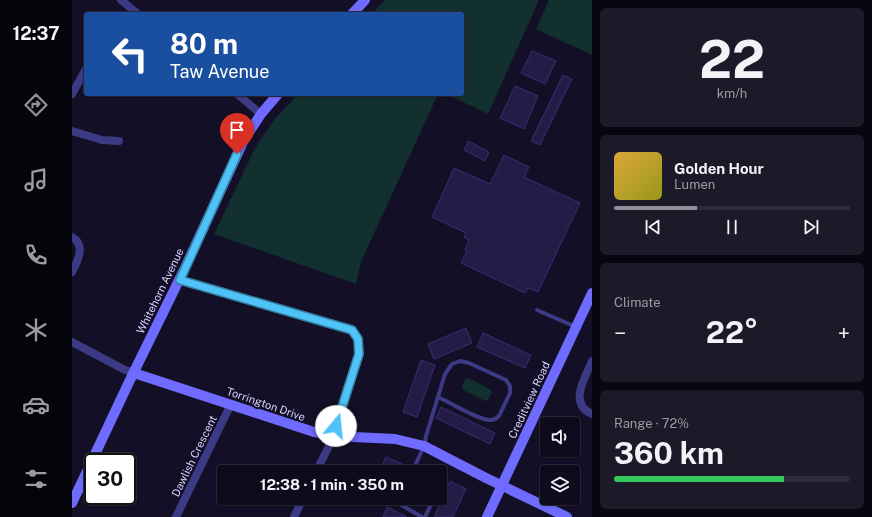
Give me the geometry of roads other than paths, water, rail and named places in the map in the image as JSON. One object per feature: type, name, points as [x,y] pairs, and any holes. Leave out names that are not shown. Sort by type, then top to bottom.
[{"type":"street","points":[[121,0],[132,12]]},
{"type":"street","points":[[354,12],[365,0]]},
{"type":"street","points":[[72,94],[84,73]]},
{"type":"street","points":[[239,96],[261,114]]},
{"type":"street","name":"Whitehorn Avenue","points":[[72,503],[180,280],[244,140],[261,114],[276,96]]},
{"type":"street","points":[[72,131],[102,140],[119,141]]},
{"type":"street","points":[[72,237],[79,245],[80,253],[72,272]]},
{"type":"street","points":[[180,280],[352,330],[358,339],[359,354],[333,434],[319,465]]},
{"type":"street","name":"Creditview Road","points":[[487,517],[592,293]]},
{"type":"street","name":"Torrington Drive","points":[[72,342],[123,369],[314,432],[354,437],[395,439],[424,446],[567,517]]},
{"type":"street","points":[[592,361],[580,390],[580,402],[583,409],[592,414]]},
{"type":"street","name":"Dawlish Crescent","points":[[176,517],[231,404]]},
{"type":"street","points":[[294,517],[300,505]]},
{"type":"lane","points":[[537,310],[576,327]]},
{"type":"lane","points":[[415,465],[424,446],[426,436],[445,374],[452,364],[460,361],[468,363],[506,380],[510,386],[510,393],[498,418],[492,420],[483,419],[438,397]]},
{"type":"lane","points":[[401,505],[422,517]]},
{"type":"lane","points":[[425,517],[431,505]]}]
